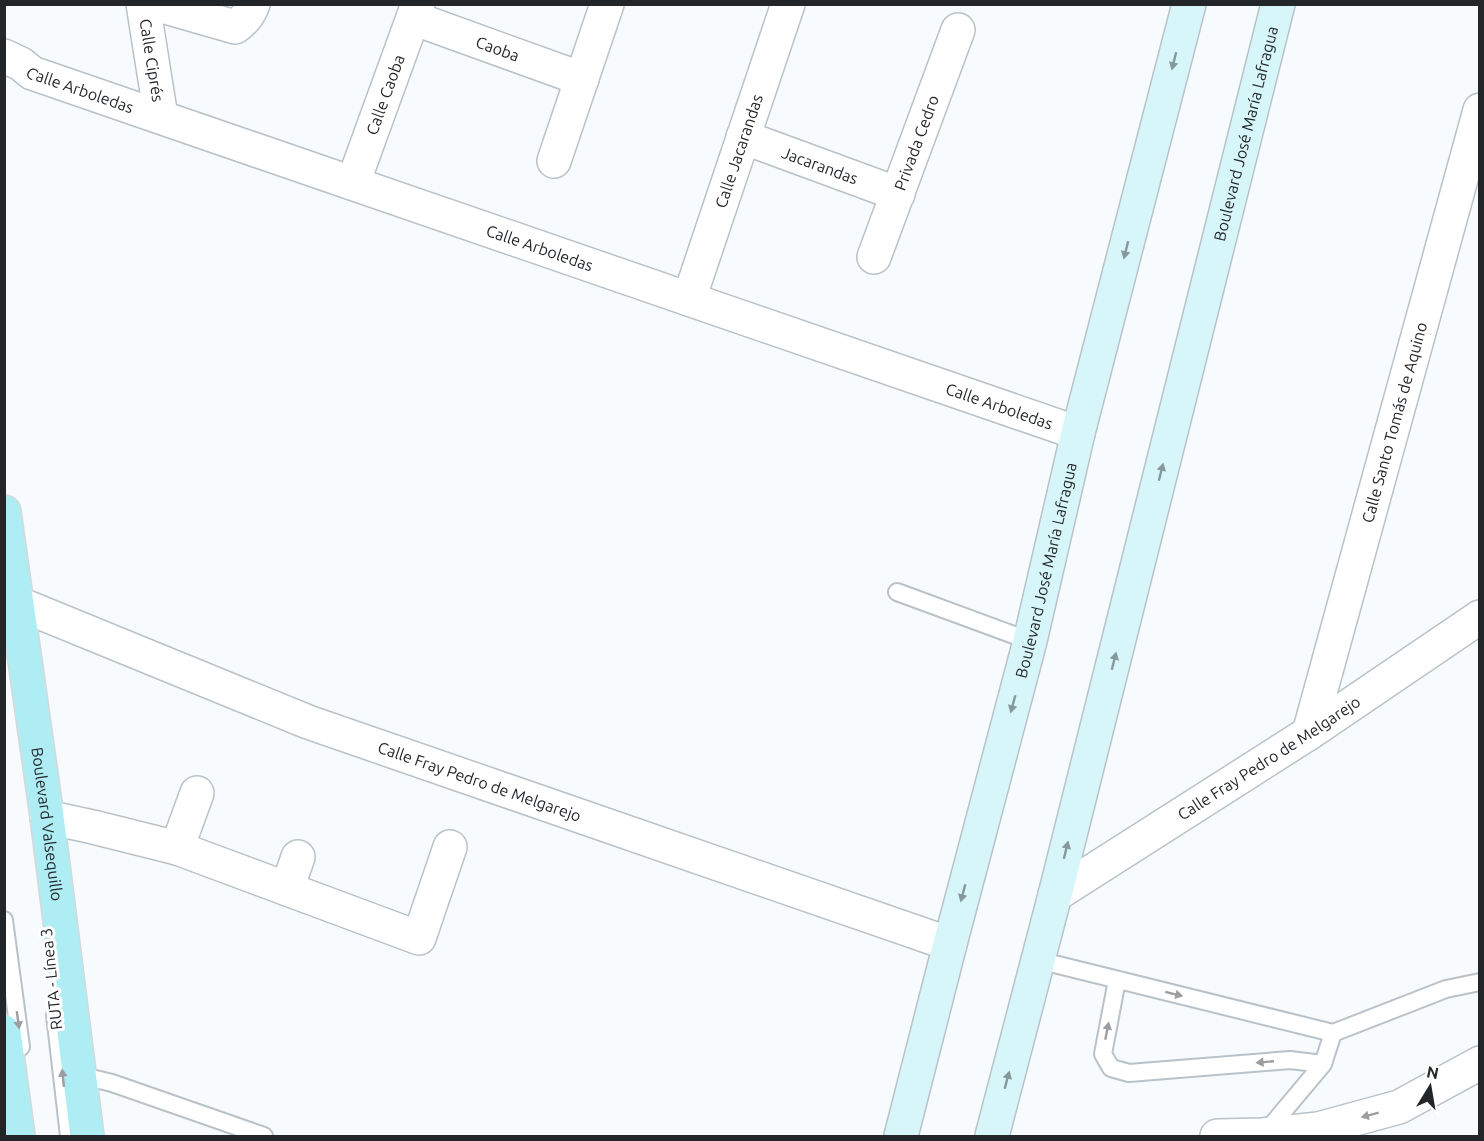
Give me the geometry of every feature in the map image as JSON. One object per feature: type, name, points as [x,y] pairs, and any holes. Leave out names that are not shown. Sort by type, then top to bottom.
[{"type":"main road","name":"Boulevard José María Lafragua","points":[[902,1137],[1030,641],[1078,433],[1189,4]]},
{"type":"main road","name":"Boulevard José María Lafragua","points":[[992,1137],[1055,895],[1278,4]]},
{"type":"main road","name":"Boulevard Valsequillo","points":[[4,512],[11,605],[47,817],[87,1137]]},
{"type":"main road","points":[[4,1032],[18,1137]]},
{"type":"street","name":"Calle Ciprés","points":[[143,4],[161,117]]},
{"type":"street","points":[[155,4],[235,27],[244,21],[252,4]]},
{"type":"street","points":[[554,161],[607,4]]},
{"type":"street","name":"Calle Jacarandas","points":[[689,299],[788,4]]},
{"type":"street","name":"Caoba","points":[[415,11],[582,79]]},
{"type":"street","name":"Calle Caoba","points":[[353,183],[415,11]]},
{"type":"street","name":"Privada Cedro","points":[[874,257],[958,30]]},
{"type":"street","name":"Calle Arboledas","points":[[4,56],[21,64],[18,78],[161,117],[1078,433]]},
{"type":"street","name":"Calle Santo Tomás de Aquino","points":[[1309,733],[1479,110]]},
{"type":"street","name":"Jacarandas","points":[[743,137],[898,194]]},
{"type":"street","name":"Calle Fray Pedro de Melgarejo","points":[[11,605],[308,722],[950,944]]},
{"type":"street","name":"Calle Fray Pedro de Melgarejo","points":[[1055,895],[1309,733],[1479,617]]},
{"type":"street","points":[[177,848],[197,793]]},
{"type":"street","points":[[47,817],[177,848],[419,938],[450,847]]},
{"type":"street","points":[[287,889],[298,857]]},
{"type":"street","points":[[1217,1137],[1318,1129],[1399,1107],[1479,1064]]},
{"type":"lane","points":[[897,592],[1030,641]]},
{"type":"lane","name":"RUTA - Línea 3","points":[[11,605],[51,973]]},
{"type":"lane","points":[[4,920],[33,1137]]},
{"type":"lane","points":[[1038,960],[1333,1034],[1446,988],[1479,982]]},
{"type":"lane","points":[[1117,980],[1102,1054],[1111,1068],[1129,1073],[1290,1060],[1323,1064]]},
{"type":"lane","name":"RUTA - Línea 3","points":[[53,996],[69,1137]]},
{"type":"lane","points":[[1262,1135],[1323,1064],[1333,1034]]},
{"type":"lane","points":[[79,1075],[112,1083],[264,1137]]}]
